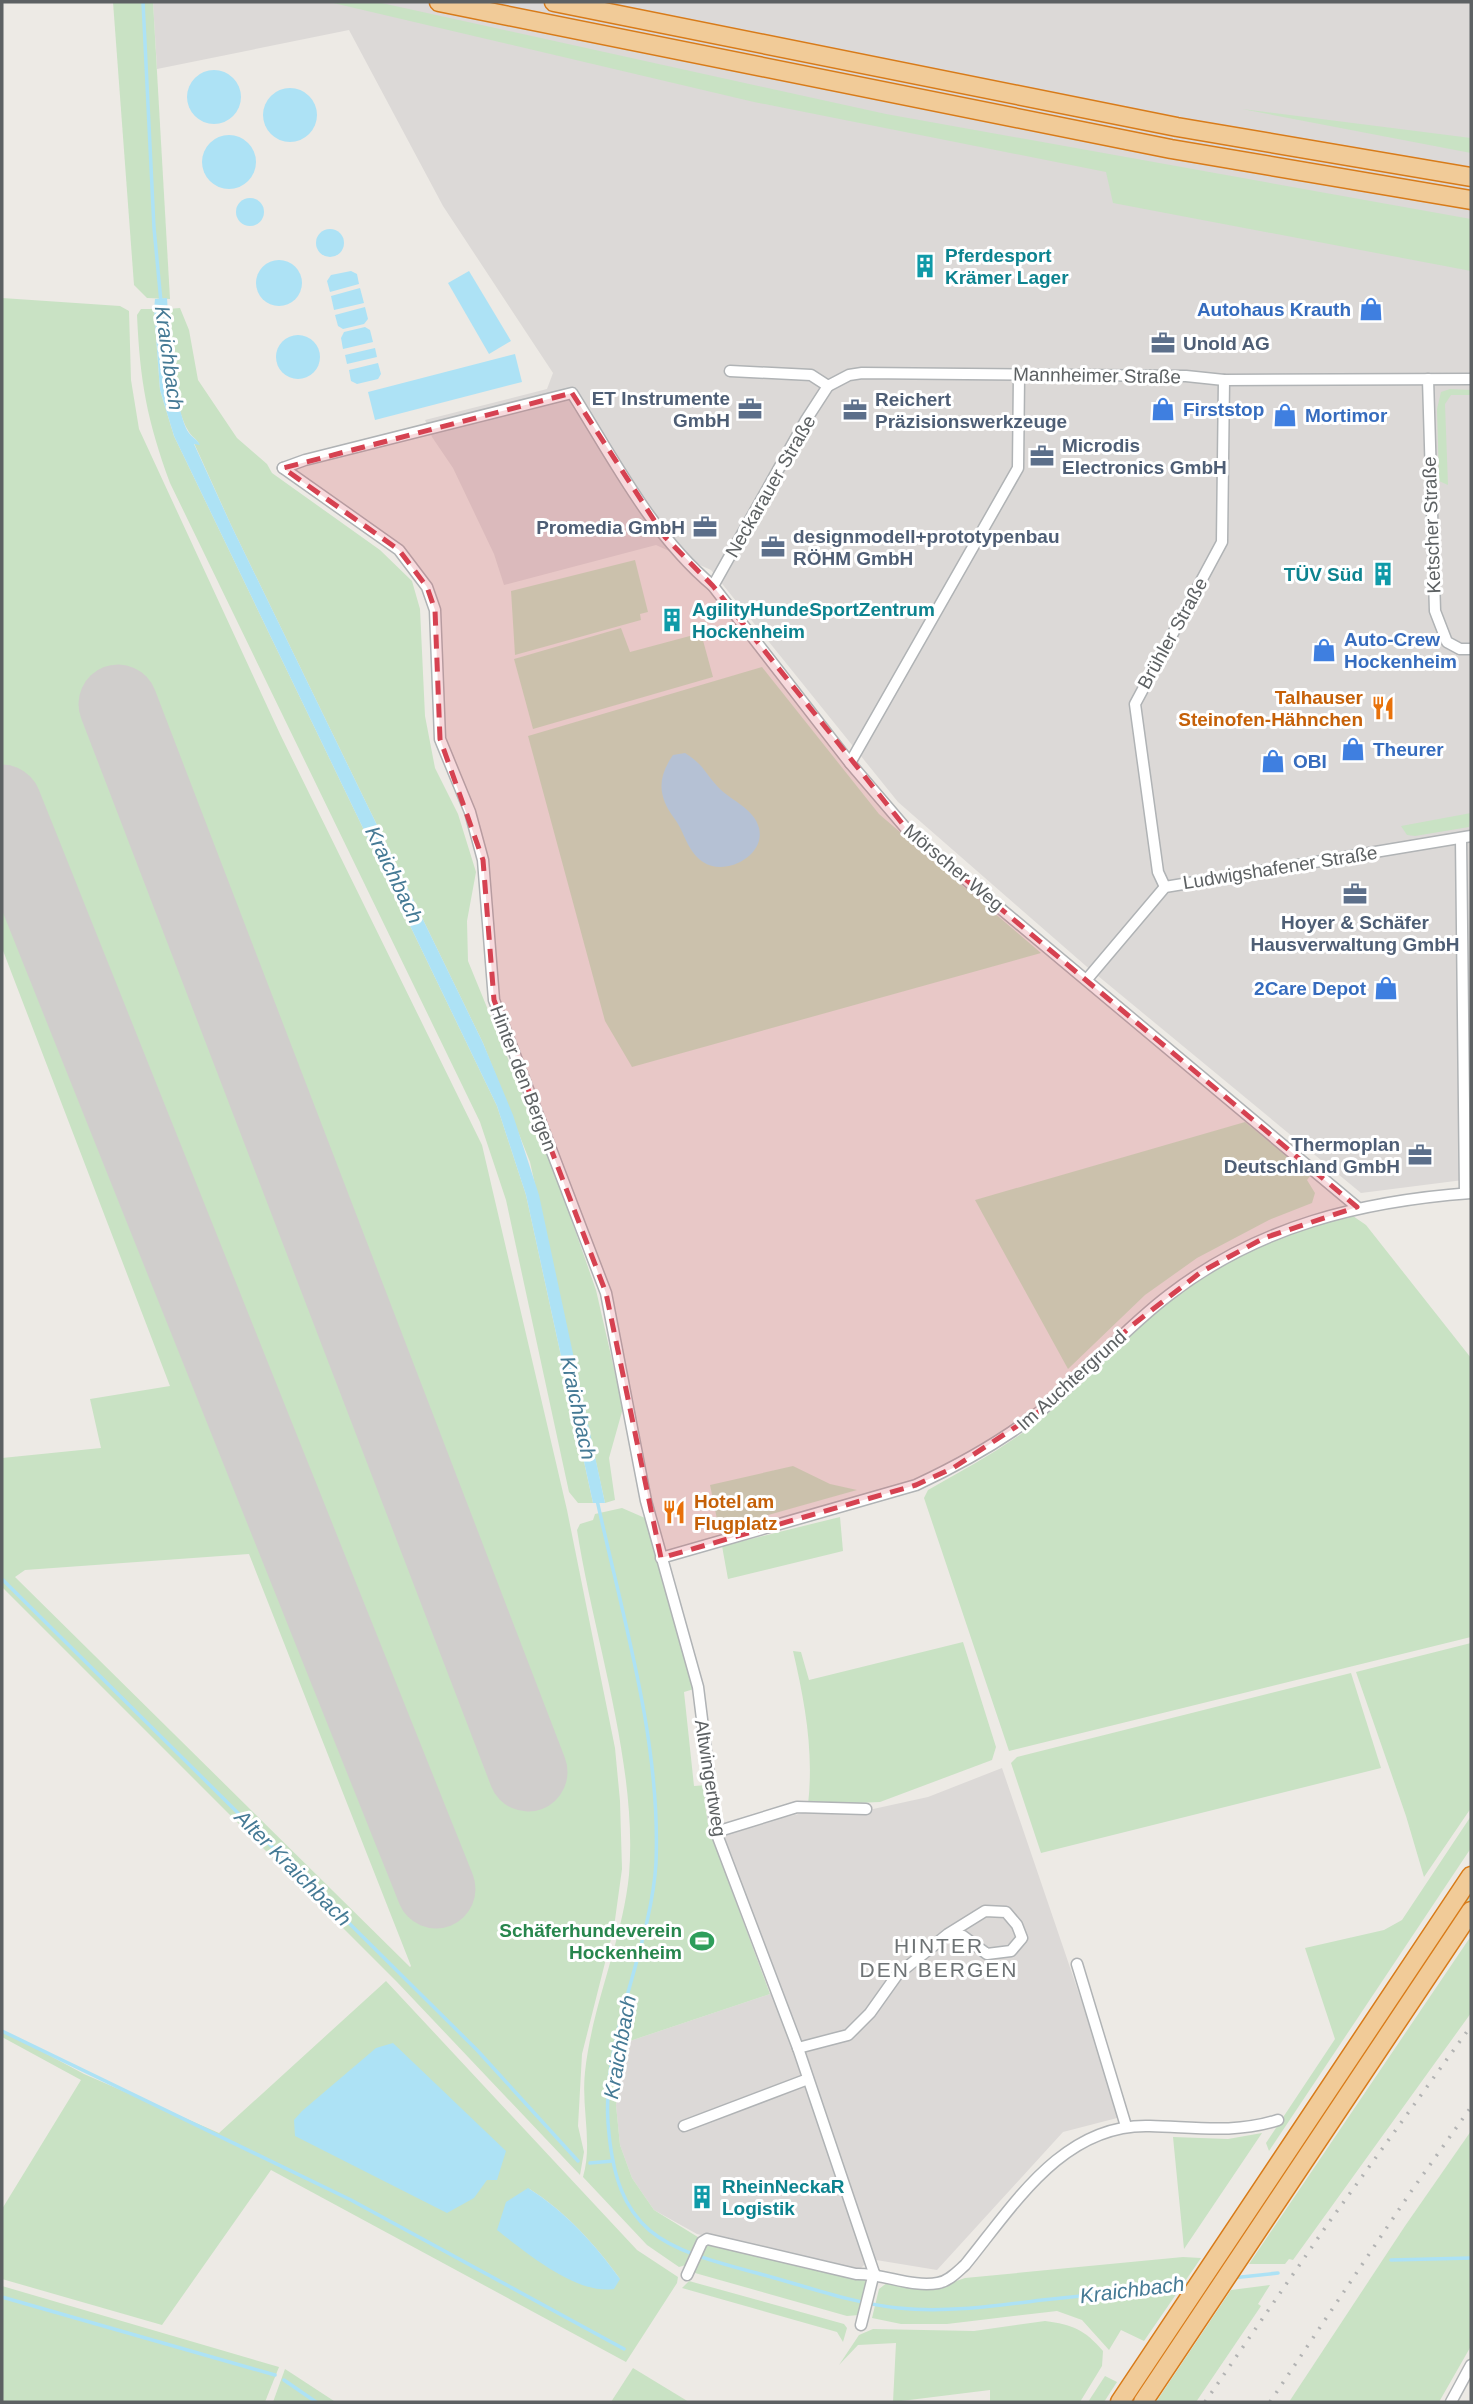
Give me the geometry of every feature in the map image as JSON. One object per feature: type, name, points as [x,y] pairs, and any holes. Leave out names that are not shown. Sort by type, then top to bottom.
[{"type":"highway","points":[[439,2],[1171,149],[1471,200]]},
{"type":"highway","points":[[554,2],[1177,127],[1471,177]]},
{"type":"highway","points":[[1120,2402],[1471,1876]]},
{"type":"highway","points":[[1143,2402],[1471,1912]]},
{"type":"street","points":[[730,371],[810,374],[828,386]]},
{"type":"street","name":"Mannheimer Straße","points":[[828,386],[862,373],[1186,376],[1224,380],[1471,379]]},
{"type":"street","points":[[850,763],[1018,467],[1019,376]]},
{"type":"street","name":"Ketscher Straße","points":[[1427,379],[1435,611],[1447,642],[1460,649],[1471,649]]},
{"type":"street","name":"Brühler Straße","points":[[1166,887],[1158,872],[1135,704],[1222,542],[1224,380]]},
{"type":"street","name":"Neckarauer Straße","points":[[713,586],[806,420],[828,386]]},
{"type":"street","name":"Mörscher Weg","points":[[572,393],[665,537],[690,566],[713,586],[850,763],[909,832],[1088,978],[1357,1207]]},
{"type":"street","name":"Hinter den Bergen","points":[[572,393],[305,460],[283,468],[399,550],[427,587],[435,610],[440,738],[470,812],[483,860],[494,1000],[606,1293],[646,1501]]},
{"type":"street","points":[[1466,837],[1468,1193]]},
{"type":"street","name":"Ludwigshafener Straße","points":[[1088,978],[1166,887],[1466,837]]},
{"type":"street","name":"Im Auchtergrund","points":[[661,1558],[916,1485],[953,1468],[1014,1431],[1043,1409],[1130,1327],[1201,1272],[1264,1238],[1357,1207],[1468,1193]]},
{"type":"street","name":"Altwingertweg","points":[[646,1501],[698,1687],[716,1832],[798,2048],[874,2273]]},
{"type":"street","points":[[716,1832],[797,1807],[866,1809]]},
{"type":"street","points":[[798,2048],[848,2035],[870,2013],[897,1975],[948,1934],[985,1911],[1006,1912],[1017,1924],[1022,1938],[1011,1951],[987,1954],[963,1936],[948,1934]]},
{"type":"street","points":[[1077,1964],[1126,2126]]},
{"type":"street","points":[[684,2126],[808,2079]]},
{"type":"street","points":[[687,2275],[699,2248],[707,2239],[856,2274],[874,2273],[938,2283],[950,2278],[965,2265],[1050,2162],[1070,2148],[1126,2126],[1206,2130],[1254,2128],[1278,2120]]},
{"type":"street","points":[[862,2320],[873,2287],[874,2273]]},
{"type":"street","points":[[1451,2402],[1471,2365]]},
{"type":"highlighted area","points":[[572,393],[665,537],[713,586],[909,832],[1357,1207],[1264,1238],[1201,1272],[1130,1327],[1043,1409],[953,1468],[916,1485],[661,1558],[606,1293],[494,1000],[483,860],[440,739],[435,610],[427,587],[399,550],[283,468]]},
{"type":"shaded area","points":[[153,2],[1471,2],[1471,1179],[1361,1193],[1086,966],[898,802],[711,570],[656,545],[504,585],[494,554],[453,468],[432,437],[425,420],[547,389],[553,373],[443,206],[349,30],[157,69]]},
{"type":"shaded area","points":[[1002,1768],[1121,2117],[1063,2132],[937,2270],[864,2258],[864,2265],[858,2271],[697,2234],[654,2210],[632,2178],[620,2145],[616,2105],[627,2042],[776,1992],[720,1832],[816,1810],[864,1811],[928,1797]]},
{"type":"green space","points":[[113,2],[153,2],[170,299],[147,298],[134,285]]},
{"type":"green space","points":[[329,2],[377,2],[886,114],[1471,219],[1471,271],[1113,203],[1106,172],[754,102]]},
{"type":"green space","points":[[1242,109],[1471,138],[1471,153]]},
{"type":"green space","points":[[2,298],[120,306],[129,311],[131,380],[139,429],[280,734],[482,1145],[567,1510],[615,1748],[622,1869],[614,1927],[582,2054],[578,2126],[584,2152],[580,2175],[397,1982],[2,1587],[2,1458],[101,1448],[90,1399],[170,1386],[2,948]],"holes":[[[249,1554],[410,1967],[15,1577],[25,1570]]]},
{"type":"green space","points":[[180,308],[189,330],[198,380],[237,438],[267,464],[272,473],[380,550],[412,581],[420,609],[425,716],[435,768],[458,814],[476,872],[467,921],[468,961],[558,1181],[596,1290],[623,1408],[609,1458],[615,1500],[605,1503],[530,1162],[483,1043],[231,525],[194,443],[199,444],[183,420],[173,373],[168,309]]},
{"type":"green space","points":[[141,309],[154,309],[160,390],[174,436],[497,1106],[526,1195],[593,1503],[578,1503],[569,1492],[506,1200],[480,1122],[170,483],[150,420],[143,381],[137,315]]},
{"type":"green space","points":[[1450,389],[1471,390],[1471,395],[1451,395],[1445,404],[1448,485],[1439,481],[1437,409],[1441,392]]},
{"type":"green space","points":[[635,560],[648,612],[640,614],[641,620],[515,655],[511,591]]},
{"type":"green space","points":[[621,628],[630,652],[701,633],[713,677],[533,729],[514,659]]},
{"type":"green space","points":[[762,667],[879,814],[1041,953],[632,1067],[605,1021],[528,736]]},
{"type":"green space","points":[[1471,813],[1469,827],[1415,836],[1407,835],[1401,826]]},
{"type":"green space","points":[[1245,1122],[1311,1175],[1307,1180],[1315,1193],[1312,1203],[1269,1220],[1197,1258],[1145,1295],[1068,1369],[975,1200]]},
{"type":"green space","points":[[1353,1216],[1366,1225],[1471,1358],[1471,1637],[1009,1751],[924,1498],[928,1490],[1028,1429],[1065,1398],[1134,1331],[1209,1275],[1264,1245],[1293,1233]]},
{"type":"green space","points":[[793,1466],[830,1484],[857,1490],[719,1529],[710,1485]]},
{"type":"green space","points":[[622,1508],[645,1518],[694,1689],[684,1692],[694,1786],[707,1785],[705,1805],[709,1829],[770,1994],[627,2042],[616,2105],[620,2145],[632,2178],[654,2210],[701,2239],[686,2265],[679,2267],[647,2245],[583,2177],[587,2151],[585,2072],[594,2023],[625,1900],[629,1875],[630,1833],[621,1747],[577,1530],[580,1524],[593,1520],[595,1514]]},
{"type":"green space","points":[[840,1517],[843,1551],[728,1579],[722,1546]]},
{"type":"green space","points":[[963,1642],[996,1747],[992,1760],[880,1802],[808,1805],[810,1765],[807,1727],[793,1651],[801,1652],[809,1680]]},
{"type":"green space","points":[[1471,1643],[1471,1808],[1424,1877],[1406,1816],[1356,1672]]},
{"type":"green space","points":[[1351,1673],[1381,1768],[1041,1853],[1011,1763],[1017,1757]]},
{"type":"green space","points":[[1471,1816],[1471,1848],[1269,2151],[1266,2143],[1335,2039],[1305,1948],[1384,1930],[1402,1920]]},
{"type":"green space","points":[[1471,1888],[1469,1902],[1225,2266],[1219,2267]]},
{"type":"green space","points":[[1471,1936],[1471,2013],[1293,2260],[1289,2259],[1285,2264],[1249,2264]]},
{"type":"green space","points":[[386,1981],[637,2250],[678,2277],[677,2283],[626,2362],[271,2170],[162,2325],[2,2279],[2,2209],[81,2080],[2,2037],[2,2030],[84,2074],[219,2133]],"holes":[[[528,2188],[578,2229],[620,2279]]]},
{"type":"green space","points":[[1471,2131],[1471,2346],[1439,2402],[1289,2402],[1405,2226]]},
{"type":"green space","points":[[1262,2133],[1184,2249],[1173,2137],[1228,2139]]},
{"type":"green space","points":[[704,2245],[729,2247],[804,2268],[863,2278],[867,2283],[859,2315],[847,2316],[695,2273],[694,2268]]},
{"type":"green space","points":[[1183,2257],[1201,2258],[1144,2341],[1121,2330],[1109,2350],[1082,2320],[1057,2311],[947,2324],[901,2324],[872,2318],[879,2289],[888,2282],[933,2289],[965,2278]]},
{"type":"green space","points":[[689,2281],[844,2324],[847,2328],[843,2342],[837,2332],[682,2288]]},
{"type":"green space","points":[[1270,2285],[1258,2304],[1261,2306],[1196,2402],[1156,2402],[1231,2290]]},
{"type":"green space","points":[[2,2286],[279,2367],[265,2402],[2,2402]]},
{"type":"green space","points":[[1045,2321],[1077,2329],[1103,2351],[1102,2366],[1080,2402],[990,2402],[990,2390],[893,2402],[896,2343],[858,2345],[839,2365],[859,2335],[873,2329],[974,2331]]},
{"type":"green space","points":[[633,2368],[689,2402],[611,2402]]},
{"type":"green space","points":[[285,2369],[334,2401],[335,2402],[273,2402]]},
{"type":"green space","points":[[1105,2376],[1117,2382],[1104,2402],[1088,2402]]},
{"type":"water","points":[[214,70],[233,78],[241,97],[233,116],[214,124],[195,116],[187,97],[195,78]]},
{"type":"water","points":[[290,88],[309,96],[317,115],[309,134],[290,142],[271,134],[263,115],[271,96]]},
{"type":"water","points":[[229,135],[248,143],[256,162],[248,181],[229,189],[210,181],[202,162],[210,143]]},
{"type":"water","points":[[250,198],[260,202],[264,212],[260,222],[250,226],[240,222],[236,212],[240,202]]},
{"type":"water","points":[[330,229],[340,233],[344,243],[340,253],[330,257],[320,253],[316,243],[320,233]]},
{"type":"water","points":[[279,260],[295,267],[302,283],[295,299],[279,306],[263,299],[256,283],[263,267]]},
{"type":"water","points":[[351,271],[357,274],[359,284],[330,292],[327,281],[331,275]]},
{"type":"water","points":[[469,271],[511,341],[489,354],[448,283]]},
{"type":"water","points":[[360,288],[364,303],[334,310],[331,296]]},
{"type":"water","points":[[167,298],[173,368],[184,422],[189,433],[200,445],[194,444],[483,1043],[513,1115],[539,1195],[605,1503],[593,1503],[526,1195],[497,1106],[174,436],[160,390],[154,309],[155,299]]},
{"type":"water","points":[[365,307],[368,319],[364,324],[343,329],[338,326],[335,315]]},
{"type":"water","points":[[365,327],[370,330],[373,342],[343,349],[341,338],[344,332]]},
{"type":"water","points":[[298,335],[314,341],[320,357],[314,373],[298,379],[282,373],[276,357],[282,341]]},
{"type":"water","points":[[375,348],[377,357],[347,364],[345,355]]},
{"type":"water","points":[[515,354],[522,382],[375,420],[368,392]]},
{"type":"water","points":[[378,363],[381,374],[378,379],[357,384],[351,381],[349,370]]},
{"type":"water","points":[[685,753],[756,821],[760,838],[750,855],[742,861],[722,867],[703,862],[689,846],[669,810],[662,794],[664,771],[673,755]]},
{"type":"water","points":[[393,2043],[506,2151],[497,2180],[487,2180],[474,2198],[447,2213],[295,2136],[294,2120],[302,2111],[376,2048]]},
{"type":"water","points":[[528,2188],[567,2218],[600,2253],[620,2279],[614,2289],[599,2289],[568,2279],[497,2230],[506,2202]]},
{"type":"waterway","name":"Kraichbach","points":[[143,2],[154,228],[161,302]]},
{"type":"waterway","name":"Kraichbach","points":[[597,1500],[638,1680],[653,1772],[656,1817],[656,1863],[652,1895],[646,1928],[619,2026],[608,2090],[608,2122],[613,2161],[622,2191],[635,2214],[652,2232],[699,2256],[847,2299],[881,2306],[934,2310],[970,2308],[1193,2283]]},
{"type":"waterway","name":"Alter Kraichbach","points":[[2,1579],[477,2050],[578,2161]]},
{"type":"waterway","points":[[2,2031],[351,2200],[624,2349]]},
{"type":"waterway","name":"Alter Kraichbach","points":[[590,2163],[613,2161]]},
{"type":"waterway","name":"Kraichbach","points":[[1391,2260],[1471,2258]]},
{"type":"waterway","name":"Kraichbach","points":[[1232,2278],[1278,2273]]},
{"type":"waterway","points":[[2,2297],[275,2375]]},
{"type":"waterway","points":[[284,2380],[316,2402]]},
{"type":"runway","points":[[118,704],[528,1772]]},
{"type":"runway","points":[[2,804],[436,1889]]},
{"type":"railway","points":[[1205,2402],[1327,2225],[1471,2026]]},
{"type":"railway","points":[[1270,2402],[1471,2107]]},
{"type":"place","name":"Pferdesport Krämer Lager","points":[[925,266]]},
{"type":"place","name":"Autohaus Krauth","points":[[1371,309]]},
{"type":"place","name":"Unold AG","points":[[1163,343]]},
{"type":"place","name":"ET Instrumente GmbH","points":[[750,409]]},
{"type":"place","name":"Firststop","points":[[1163,409]]},
{"type":"place","name":"Reichert Präzisionswerkzeuge","points":[[855,410]]},
{"type":"place","name":"Mortimor","points":[[1285,415]]},
{"type":"place","name":"Microdis Electronics GmbH","points":[[1042,456]]},
{"type":"place","name":"Promedia GmbH","points":[[705,527]]},
{"type":"place","name":"designmodell+prototypenbau RÖHM GmbH","points":[[773,547]]},
{"type":"place","name":"TÜV Süd","points":[[1383,574]]},
{"type":"place","name":"AgilityHundeSportZentrum Hockenheim","points":[[672,620]]},
{"type":"place","name":"Auto-Crew Hockenheim","points":[[1324,650]]},
{"type":"place","name":"Talhauser Steinofen-Hähnchen","points":[[1383,708]]},
{"type":"place","name":"Theurer","points":[[1353,749]]},
{"type":"place","name":"OBI","points":[[1273,761]]},
{"type":"place","name":"Hoyer & Schäfer Hausverwaltung GmbH","points":[[1355,894]]},
{"type":"place","name":"2Care Depot","points":[[1386,988]]},
{"type":"place","name":"Thermoplan Deutschland GmbH","points":[[1420,1155]]},
{"type":"place","name":"Hotel am Flugplatz","points":[[674,1512]]},
{"type":"place","name":"Schäferhundeverein Hockenheim","points":[[702,1941]]},
{"type":"place","name":"RheinNeckaR Logistik","points":[[702,2197]]},
{"type":"district","name":"HINTER DEN BERGEN","points":[[939,1958]]}]
